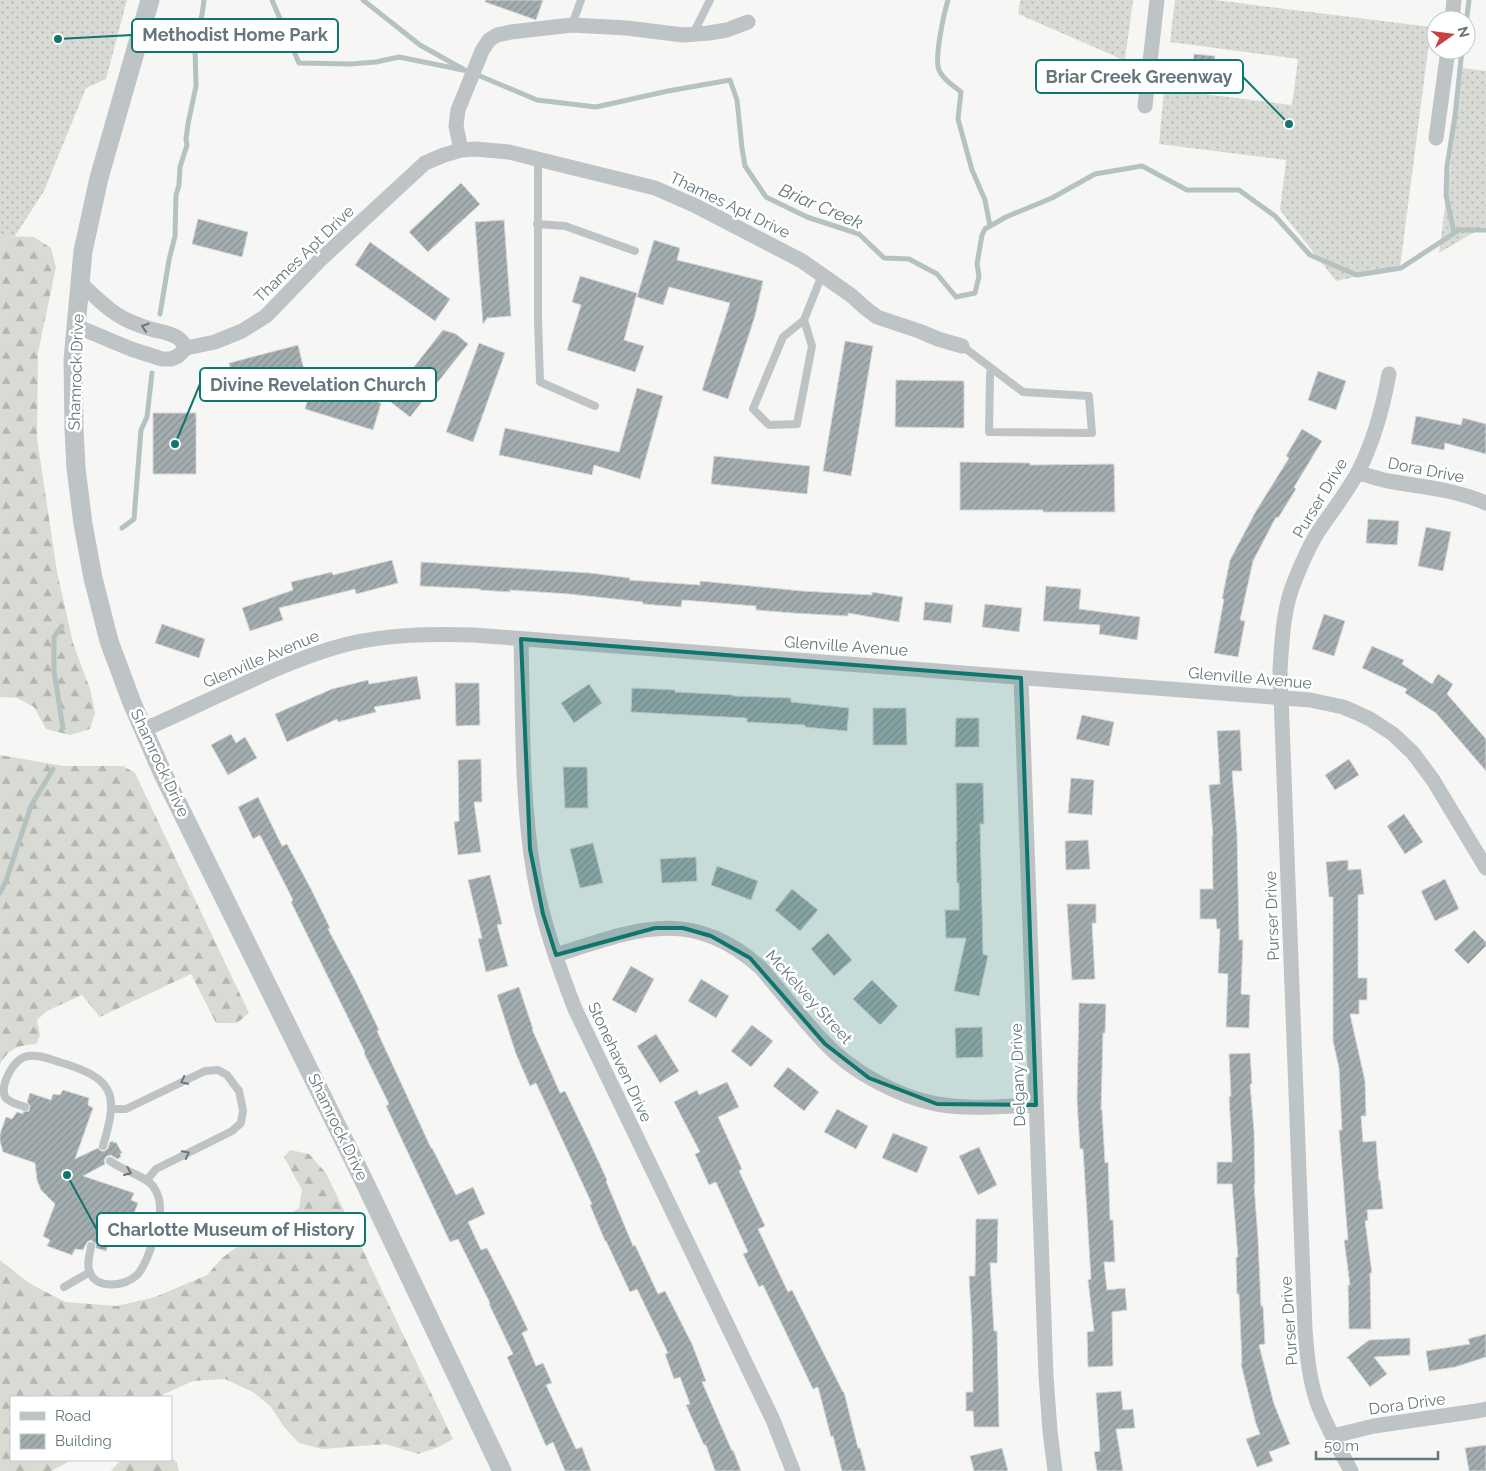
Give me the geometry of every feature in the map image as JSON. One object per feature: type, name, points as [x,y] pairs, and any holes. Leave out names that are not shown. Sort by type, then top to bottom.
[{"type":"street","name":"Shamrock Drive","points":[[150,0],[98,178],[83,251],[73,360],[74,429],[76,468],[83,524],[93,578],[109,642],[143,730],[163,774],[364,1181],[502,1471]]},
{"type":"street","points":[[1145,106],[1157,0]]},
{"type":"street","points":[[460,150],[456,118],[482,50],[489,40],[496,35],[572,25],[627,28],[683,35],[727,30],[748,22]]},
{"type":"street","points":[[1436,138],[1447,60]]},
{"type":"street","name":"Thames Apt Drive","points":[[76,326],[131,349],[162,359],[171,359],[178,356],[186,348],[215,342],[242,331],[266,316],[320,260],[425,163],[444,154],[475,149],[509,152],[656,188],[696,206],[802,261],[852,296],[877,317],[962,346]]},
{"type":"street","points":[[80,283],[115,314],[149,328],[174,334],[183,341],[186,348]]},
{"type":"street","name":"Purser Drive","points":[[1351,1471],[1324,1420],[1312,1382],[1305,1330],[1280,670],[1286,611],[1292,587],[1319,530],[1358,473],[1367,454],[1383,407],[1389,374]]},
{"type":"street","name":"Dora Drive","points":[[1358,473],[1386,480],[1458,492],[1486,503]]},
{"type":"street","name":"Glenville Avenue","points":[[143,730],[278,668],[314,654],[349,644],[414,634],[474,635],[1310,700],[1343,707],[1370,719],[1393,734],[1413,753],[1422,764],[1486,868]]},
{"type":"street","name":"Stonehaven Drive","points":[[521,639],[526,799],[530,849],[543,914],[556,955],[575,1009],[773,1420],[793,1471]]},
{"type":"street","name":"Delgany Drive","points":[[1021,678],[1046,1376],[1055,1471]]},
{"type":"street","name":"McKelvey Street","points":[[556,955],[622,934],[655,928],[683,928],[711,936],[736,948],[756,963],[825,1044],[869,1078],[900,1093],[937,1104],[976,1107],[1036,1105]]},
{"type":"street","name":"Dora Drive","points":[[1333,1436],[1374,1426],[1486,1409]]},
{"type":"lane","points":[[572,25],[581,0]]},
{"type":"lane","points":[[693,34],[710,0]]},
{"type":"lane","points":[[538,159],[540,382],[595,406]]},
{"type":"lane","points":[[538,224],[565,226],[635,251]]},
{"type":"lane","points":[[804,320],[812,346],[797,424],[769,425],[753,409],[783,337],[804,320],[822,275]]},
{"type":"lane","points":[[962,346],[1023,392],[1089,396],[1092,433],[989,432],[991,368]]},
{"type":"lane","points":[[25,1107],[10,1101],[1,1094],[6,1075],[11,1066],[19,1059],[28,1056],[39,1056],[94,1075],[106,1088],[111,1099],[112,1108],[103,1146]]},
{"type":"lane","points":[[112,1108],[126,1109],[205,1071],[218,1070],[227,1075],[239,1091],[243,1110],[241,1123],[232,1131],[156,1169],[147,1180]]},
{"type":"lane","points":[[92,1246],[89,1258],[90,1272],[94,1279],[102,1284],[115,1284],[127,1281],[136,1275],[143,1266],[159,1221],[160,1207],[157,1193],[153,1186],[147,1180],[119,1168],[110,1161]]},
{"type":"lane","points":[[64,1287],[90,1272]]},
{"type":"highlighted area","points":[[521,639],[1021,678],[1036,1105],[937,1104],[869,1078],[825,1044],[750,958],[711,936],[683,928],[655,928],[556,955],[543,914],[530,849]]},
{"type":"green space","points":[[0,0],[127,0],[106,79],[86,88],[44,191],[15,236],[0,236]]},
{"type":"green space","points":[[1020,0],[1133,0],[1123,75],[1120,73],[1119,58],[1018,14]]},
{"type":"green space","points":[[1175,0],[1215,0],[1426,26],[1427,60],[1400,267],[1336,281],[1280,210],[1286,160],[1159,144],[1164,89],[1292,105],[1298,59],[1170,42]]},
{"type":"green space","points":[[1463,68],[1486,71],[1486,227],[1439,253]]},
{"type":"green space","points":[[0,236],[34,237],[51,248],[56,267],[38,353],[37,438],[57,572],[73,643],[90,689],[95,713],[90,729],[70,735],[46,729],[34,707],[17,698],[0,697]]},
{"type":"green space","points":[[0,755],[63,766],[123,766],[135,773],[249,1013],[237,1023],[216,1023],[191,974],[100,1017],[82,995],[47,1011],[37,1020],[40,1036],[36,1044],[15,1048],[7,1054],[0,1064]]},
{"type":"green space","points":[[290,1150],[309,1154],[326,1173],[453,1439],[441,1446],[418,1454],[386,1444],[322,1449],[299,1443],[284,1427],[271,1407],[253,1392],[225,1379],[193,1381],[162,1396],[10,1396],[10,1461],[70,1461],[51,1471],[0,1471],[0,1260],[29,1283],[65,1302],[117,1306],[155,1297],[207,1275],[222,1258],[245,1241],[299,1208],[302,1190],[284,1157]]},
{"type":"green space","points":[[172,1459],[177,1462],[179,1471],[111,1471],[120,1461],[172,1461]]},
{"type":"building","points":[[486,0],[543,0],[536,20],[485,2]]},
{"type":"building","points":[[1194,54],[1215,56],[1212,82],[1191,79]]},
{"type":"building","points":[[461,183],[480,204],[428,252],[409,232]]},
{"type":"building","points":[[198,219],[248,232],[242,257],[192,244]]},
{"type":"building","points":[[504,220],[511,316],[488,317],[483,324],[475,222]]},
{"type":"building","points":[[654,240],[680,248],[677,260],[763,281],[755,316],[728,399],[702,390],[730,303],[669,287],[663,305],[637,297]]},
{"type":"building","points":[[370,242],[450,299],[435,321],[355,265]]},
{"type":"building","points":[[580,276],[637,293],[624,340],[644,346],[635,372],[567,350],[581,305],[572,302]]},
{"type":"building","points":[[443,330],[456,334],[468,344],[410,417],[388,400]]},
{"type":"building","points":[[845,341],[873,346],[851,476],[823,471]]},
{"type":"building","points":[[479,343],[505,353],[473,442],[446,432]]},
{"type":"building","points":[[298,345],[305,374],[236,391],[229,363]]},
{"type":"building","points":[[1318,371],[1346,381],[1336,410],[1308,400]]},
{"type":"building","points":[[896,380],[964,381],[964,428],[895,427]]},
{"type":"building","points":[[313,382],[381,403],[373,430],[305,409]]},
{"type":"building","points":[[637,388],[663,396],[640,479],[594,465],[592,475],[499,455],[505,428],[619,452]]},
{"type":"building","points":[[153,413],[196,413],[196,474],[153,474]]},
{"type":"building","points":[[1416,416],[1461,425],[1463,418],[1486,424],[1486,454],[1445,443],[1444,450],[1411,444]]},
{"type":"building","points":[[1302,429],[1322,441],[1294,487],[1296,489],[1278,518],[1276,517],[1253,561],[1240,620],[1245,621],[1238,657],[1214,653],[1230,560],[1256,511],[1289,458],[1286,456]]},
{"type":"building","points":[[714,456],[810,466],[807,494],[711,484]]},
{"type":"building","points":[[960,462],[1030,463],[1030,465],[1114,464],[1115,512],[960,510]]},
{"type":"building","points":[[1368,519],[1399,521],[1397,545],[1366,543]]},
{"type":"building","points":[[1426,527],[1451,532],[1443,571],[1418,566]]},
{"type":"building","points":[[392,560],[398,583],[356,594],[355,589],[279,608],[283,620],[250,631],[242,608],[293,590],[291,582],[332,572],[333,575]]},
{"type":"building","points":[[421,562],[590,573],[630,578],[629,580],[700,585],[700,581],[802,591],[872,595],[872,592],[903,597],[899,622],[848,613],[848,616],[793,613],[756,610],[756,606],[682,600],[681,607],[569,594],[420,586]]},
{"type":"building","points":[[1046,586],[1081,589],[1079,609],[1140,617],[1137,640],[1099,634],[1100,625],[1043,621]]},
{"type":"building","points":[[925,602],[953,605],[951,623],[923,620]]},
{"type":"building","points":[[985,604],[1022,608],[1019,632],[982,627]]},
{"type":"building","points":[[1324,614],[1345,621],[1334,656],[1312,649]]},
{"type":"building","points":[[162,624],[205,639],[199,658],[155,643]]},
{"type":"building","points":[[1372,646],[1404,660],[1402,664],[1432,684],[1438,674],[1453,684],[1447,694],[1486,739],[1486,771],[1436,713],[1405,693],[1407,689],[1362,668]]},
{"type":"building","points":[[417,676],[421,699],[374,707],[376,712],[338,722],[337,719],[287,742],[275,714],[332,689],[368,680],[369,684]]},
{"type":"building","points":[[455,683],[479,683],[480,725],[456,726]]},
{"type":"building","points":[[589,684],[602,703],[574,723],[561,703]]},
{"type":"building","points":[[632,688],[733,696],[791,698],[791,702],[849,708],[847,731],[805,727],[805,725],[747,722],[747,718],[631,712]]},
{"type":"building","points":[[873,708],[906,708],[907,745],[873,745]]},
{"type":"building","points":[[1082,715],[1114,722],[1109,746],[1076,739]]},
{"type":"building","points":[[956,718],[979,718],[979,747],[955,747]]},
{"type":"building","points":[[1240,730],[1242,771],[1232,771],[1237,834],[1239,940],[1243,940],[1241,994],[1250,995],[1249,1028],[1226,1027],[1228,974],[1218,973],[1220,929],[1217,929],[1216,919],[1200,919],[1200,889],[1213,889],[1213,836],[1209,785],[1220,784],[1217,731]]},
{"type":"building","points":[[231,734],[236,743],[245,737],[257,758],[228,775],[211,745]]},
{"type":"building","points":[[481,759],[482,802],[474,802],[481,852],[458,855],[454,822],[459,821],[458,760]]},
{"type":"building","points":[[1349,759],[1359,775],[1335,790],[1325,775]]},
{"type":"building","points":[[563,767],[587,767],[588,808],[565,808]]},
{"type":"building","points":[[1071,778],[1094,780],[1092,815],[1068,813]]},
{"type":"building","points":[[956,783],[983,783],[984,824],[980,824],[983,954],[988,956],[979,996],[954,991],[966,938],[946,938],[945,910],[959,910]]},
{"type":"building","points":[[258,797],[282,846],[287,844],[312,891],[330,928],[328,929],[379,1030],[377,1031],[431,1148],[456,1195],[473,1187],[485,1214],[468,1222],[481,1250],[487,1248],[510,1293],[528,1330],[522,1333],[536,1366],[543,1363],[552,1383],[546,1385],[576,1449],[582,1447],[591,1471],[565,1471],[553,1442],[546,1446],[507,1357],[513,1354],[490,1303],[458,1239],[450,1242],[386,1106],[389,1104],[365,1052],[291,902],[293,900],[260,835],[253,839],[238,807]]},
{"type":"building","points":[[1404,814],[1423,842],[1405,854],[1387,826]]},
{"type":"building","points":[[1088,840],[1090,869],[1066,870],[1065,841]]},
{"type":"building","points":[[593,843],[603,883],[580,888],[570,849]]},
{"type":"building","points":[[696,857],[697,881],[662,883],[660,859]]},
{"type":"building","points":[[1348,860],[1348,870],[1361,869],[1364,894],[1358,895],[1358,978],[1367,978],[1367,1000],[1359,1000],[1359,1014],[1350,1014],[1365,1081],[1366,1116],[1361,1116],[1363,1142],[1376,1141],[1383,1209],[1367,1210],[1368,1220],[1365,1221],[1372,1273],[1370,1273],[1371,1329],[1349,1329],[1348,1285],[1350,1285],[1344,1240],[1348,1240],[1339,1130],[1342,1130],[1339,1068],[1333,1041],[1333,897],[1329,897],[1326,862]]},
{"type":"building","points":[[717,866],[758,881],[751,900],[711,885]]},
{"type":"building","points":[[490,875],[502,924],[497,925],[508,966],[486,972],[478,939],[482,938],[468,880]]},
{"type":"building","points":[[1445,879],[1459,909],[1435,921],[1421,891]]},
{"type":"building","points":[[792,889],[818,910],[800,931],[775,910]]},
{"type":"building","points":[[1067,904],[1096,904],[1096,923],[1092,923],[1095,979],[1072,980]]},
{"type":"building","points":[[1474,930],[1486,942],[1486,946],[1468,964],[1454,950]]},
{"type":"building","points":[[828,933],[852,960],[834,976],[811,949]]},
{"type":"building","points":[[631,966],[654,979],[636,1013],[612,1000]]},
{"type":"building","points":[[701,979],[729,996],[716,1018],[688,1001]]},
{"type":"building","points":[[872,980],[898,1006],[880,1025],[853,999]]},
{"type":"building","points":[[519,987],[532,1029],[560,1093],[565,1091],[590,1143],[633,1246],[635,1245],[658,1294],[665,1291],[692,1344],[706,1381],[702,1382],[741,1471],[715,1471],[706,1445],[704,1445],[686,1405],[690,1404],[680,1377],[674,1379],[665,1354],[668,1353],[637,1289],[630,1292],[605,1241],[590,1205],[592,1204],[536,1083],[530,1086],[516,1054],[497,995]]},
{"type":"building","points":[[1079,1003],[1106,1004],[1105,1033],[1103,1033],[1101,1110],[1105,1163],[1108,1162],[1110,1220],[1113,1220],[1115,1262],[1104,1262],[1107,1290],[1125,1288],[1127,1310],[1112,1312],[1113,1366],[1088,1367],[1087,1332],[1094,1331],[1088,1280],[1091,1279],[1083,1149],[1080,1149],[1077,1100]]},
{"type":"building","points":[[752,1025],[773,1041],[751,1067],[731,1051]]},
{"type":"building","points":[[982,1027],[983,1057],[956,1058],[955,1028]]},
{"type":"building","points":[[656,1034],[679,1071],[660,1083],[637,1046]]},
{"type":"building","points":[[1250,1053],[1252,1084],[1250,1084],[1254,1131],[1254,1184],[1265,1344],[1259,1345],[1274,1404],[1290,1444],[1269,1452],[1273,1461],[1257,1467],[1246,1439],[1260,1434],[1241,1364],[1239,1294],[1237,1294],[1236,1257],[1238,1257],[1232,1184],[1217,1184],[1217,1162],[1232,1162],[1229,1054]]},
{"type":"building","points":[[788,1067],[819,1092],[804,1111],[773,1086]]},
{"type":"building","points":[[727,1082],[739,1107],[718,1117],[742,1169],[739,1171],[765,1226],[758,1229],[788,1292],[792,1290],[844,1392],[858,1448],[860,1448],[866,1471],[842,1471],[818,1387],[813,1389],[763,1285],[759,1287],[743,1254],[748,1252],[716,1182],[709,1185],[695,1154],[700,1152],[674,1102],[697,1090],[699,1095]]},
{"type":"building","points":[[63,1090],[89,1098],[88,1105],[93,1108],[75,1159],[98,1148],[101,1151],[105,1151],[110,1142],[113,1141],[114,1143],[116,1142],[122,1153],[120,1154],[121,1157],[117,1159],[111,1155],[107,1156],[104,1160],[105,1164],[83,1176],[134,1193],[131,1200],[138,1203],[126,1235],[113,1231],[106,1251],[96,1248],[96,1244],[91,1240],[87,1242],[83,1250],[75,1249],[72,1255],[47,1246],[50,1240],[43,1236],[55,1204],[41,1190],[37,1180],[35,1163],[3,1152],[0,1141],[0,1134],[6,1117],[12,1119],[17,1112],[23,1114],[23,1112],[29,1111],[30,1106],[27,1102],[30,1093],[51,1100],[53,1094],[60,1095]]},
{"type":"building","points":[[837,1109],[868,1126],[856,1149],[824,1132]]},
{"type":"building","points":[[893,1133],[928,1147],[917,1173],[882,1158]]},
{"type":"building","points":[[979,1147],[997,1185],[978,1195],[959,1156]]},
{"type":"building","points":[[976,1219],[998,1219],[997,1263],[990,1263],[994,1331],[997,1331],[999,1427],[974,1427],[973,1411],[966,1411],[966,1392],[973,1392],[969,1276],[975,1276]]},
{"type":"building","points":[[1486,1334],[1486,1357],[1455,1367],[1429,1371],[1426,1351],[1470,1344],[1468,1339]]},
{"type":"building","points":[[1410,1338],[1410,1355],[1374,1357],[1387,1374],[1370,1387],[1348,1358],[1346,1358],[1369,1340]]},
{"type":"building","points":[[1121,1391],[1123,1410],[1133,1409],[1135,1428],[1116,1429],[1123,1471],[1097,1471],[1094,1452],[1100,1451],[1096,1393]]},
{"type":"building","points":[[1486,1445],[1486,1471],[1469,1471],[1465,1448]]},
{"type":"building","points":[[1002,1448],[1008,1471],[974,1471],[970,1456]]},
{"type":"waterway","points":[[160,314],[175,236],[176,195],[179,185],[180,167],[187,145],[188,124],[196,86],[195,47],[204,0]]},
{"type":"waterway","name":"Briar Creek","points":[[272,0],[299,63],[351,64],[376,62],[399,57],[468,71],[537,100],[596,107],[730,80],[737,100],[745,166],[766,197],[807,217],[859,234],[884,258],[909,259],[937,274],[956,297],[975,293],[979,276],[977,264],[982,235],[985,229],[1006,217],[1052,198],[1095,174],[1142,166],[1187,190],[1239,190],[1275,216],[1310,255],[1357,275],[1401,268],[1459,230],[1486,230]]},
{"type":"waterway","points":[[363,0],[420,45],[463,69]]},
{"type":"waterway","points":[[948,0],[940,36],[939,70],[943,77],[961,92],[958,119],[972,170],[985,200],[990,226]]},
{"type":"waterway","points":[[1468,10],[1469,0]]},
{"type":"waterway","points":[[1454,233],[1446,195],[1447,167],[1461,60]]},
{"type":"waterway","points":[[122,528],[134,519],[141,430],[147,417],[152,373]]},
{"type":"waterway","points":[[62,626],[54,637],[54,671],[63,728]]},
{"type":"waterway","points":[[0,893],[6,881],[31,806],[53,769]]},
{"type":"place","name":"Methodist Home Park","points":[[58,39]]},
{"type":"place","name":"Briar Creek Greenway","points":[[1289,124]]},
{"type":"place","name":"Divine Revelation Church","points":[[175,444]]},
{"type":"place","name":"Charlotte Museum of History","points":[[67,1175]]}]
